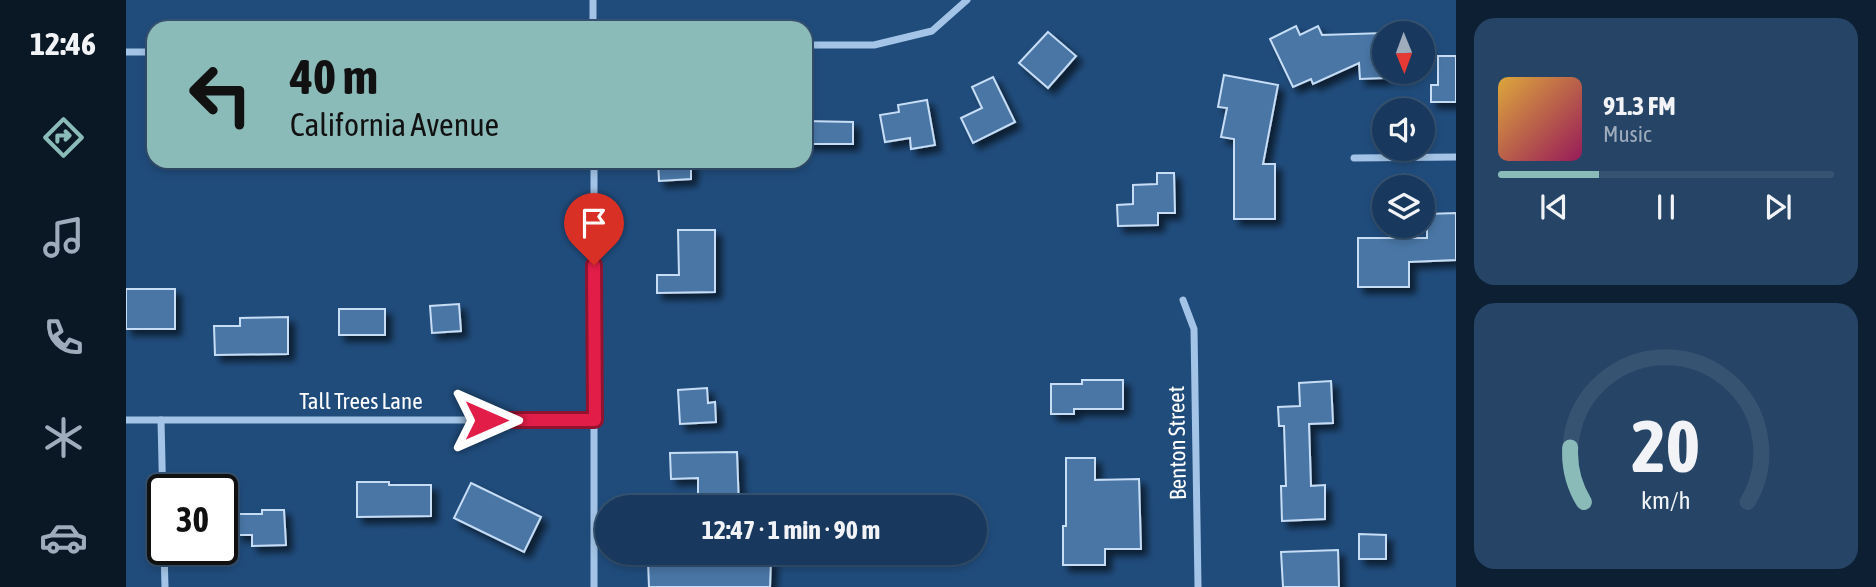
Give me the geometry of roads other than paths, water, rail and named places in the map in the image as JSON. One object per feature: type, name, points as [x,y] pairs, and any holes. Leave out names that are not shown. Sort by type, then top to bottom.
[{"type":"street","points":[[593,0],[593,21]]},
{"type":"street","points":[[812,45],[874,45],[932,31],[967,0]]},
{"type":"street","points":[[126,52],[147,52]]},
{"type":"street","points":[[1354,158],[1456,157]]},
{"type":"street","points":[[594,168],[594,587]]},
{"type":"street","name":"Benton Street","points":[[1184,299],[1194,330],[1198,587]]},
{"type":"street","name":"Tall Trees Lane","points":[[126,420],[595,420]]},
{"type":"street","points":[[161,420],[162,474]]},
{"type":"street","points":[[164,565],[164,587]]}]
